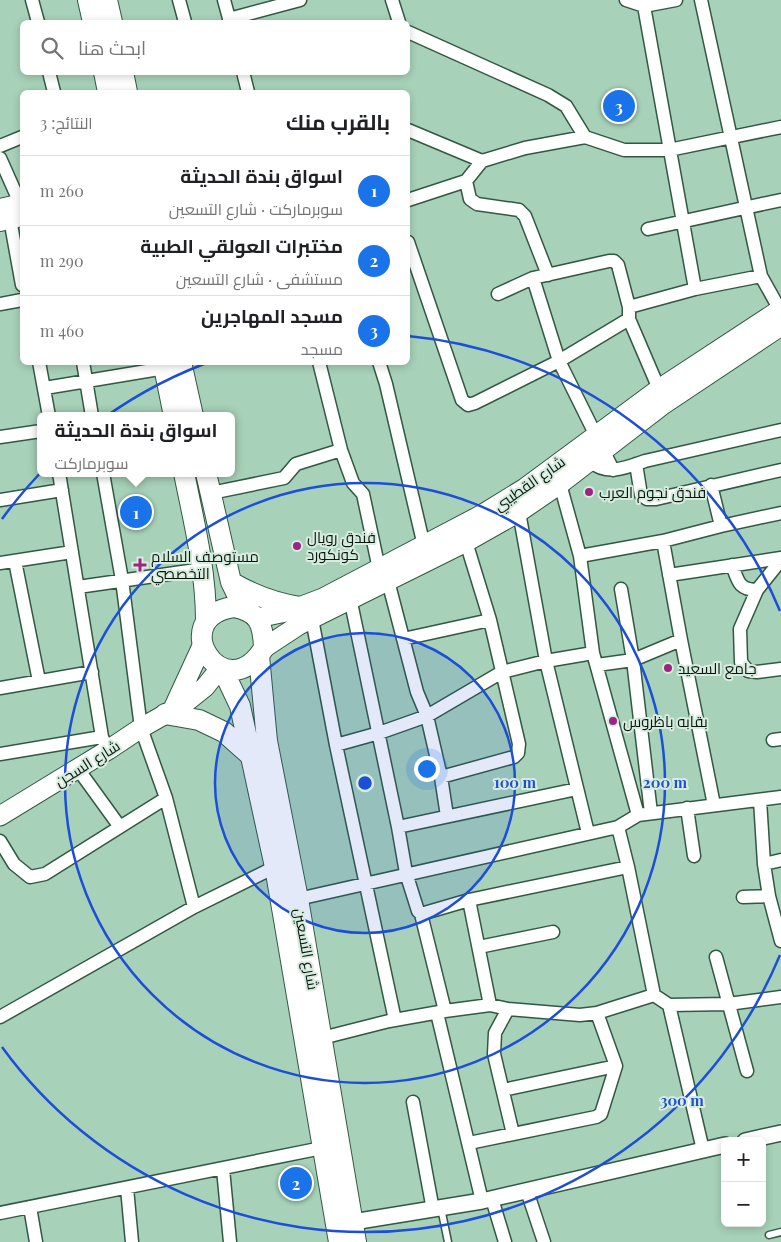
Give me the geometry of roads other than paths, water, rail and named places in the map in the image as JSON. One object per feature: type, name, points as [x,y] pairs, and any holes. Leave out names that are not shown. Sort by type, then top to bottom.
[{"type":"highway","points":[[88,0],[93,20]]},
{"type":"highway","points":[[107,0],[112,20]]},
{"type":"highway","points":[[105,75],[108,90]]},
{"type":"highway","points":[[123,75],[126,90]]},
{"type":"highway","points":[[170,365],[174,412]]},
{"type":"highway","points":[[170,365],[191,412]]},
{"type":"highway","points":[[185,477],[206,598],[206,621],[202,633],[202,646],[209,659],[222,668],[232,670],[252,663],[262,652],[264,630],[251,614],[231,582],[207,477]]},
{"type":"highway","points":[[231,582],[257,596],[306,613]]},
{"type":"highway","points":[[206,621],[223,608],[234,607],[251,614]]},
{"type":"highway","name":"شارع التسعين","points":[[262,652],[267,741],[298,899],[322,1038],[343,1229]]},
{"type":"highway","name":"شارع التسعين","points":[[222,668],[240,706],[275,866],[322,1148],[343,1229],[356,1242]]},
{"type":"highway","points":[[169,711],[199,720],[224,732],[252,756]]},
{"type":"main road","name":"شارع القطيبي","points":[[262,652],[287,632],[323,598],[349,593],[383,575],[466,542],[519,512],[560,484],[659,389],[781,315]]},
{"type":"main road","name":"شارع القطيبي","points":[[383,575],[424,546],[596,449],[664,404],[781,315]]},
{"type":"main road","name":"شارع القطيبي","points":[[251,614],[306,613]]},
{"type":"main road","points":[[169,711],[202,646]]},
{"type":"main road","name":"شارع السجن","points":[[0,816],[78,769],[105,744],[141,728],[186,703],[205,687],[222,668]]},
{"type":"street","points":[[32,0],[37,20]]},
{"type":"street","points":[[180,0],[185,20]]},
{"type":"street","points":[[224,0],[230,20]]},
{"type":"street","points":[[233,20],[300,0]]},
{"type":"street","points":[[392,0],[398,20]]},
{"type":"street","points":[[626,0],[644,6],[676,0]]},
{"type":"street","points":[[701,0],[762,276],[781,315]]},
{"type":"street","points":[[644,6],[695,289]]},
{"type":"street","points":[[410,33],[548,95],[566,106],[585,137]]},
{"type":"street","points":[[50,75],[54,90]]},
{"type":"street","points":[[244,75],[248,90]]},
{"type":"street","points":[[410,199],[466,182],[482,161],[525,148],[585,137],[624,150],[669,150],[781,127]]},
{"type":"street","points":[[410,131],[482,161]]},
{"type":"street","points":[[0,146],[20,138]]},
{"type":"street","points":[[0,158],[13,212],[20,269]]},
{"type":"street","points":[[466,182],[470,199],[477,204],[519,210],[525,216],[548,275]]},
{"type":"street","points":[[648,229],[781,200]]},
{"type":"street","points":[[410,252],[462,400],[468,405],[559,361],[629,313],[695,289],[762,276]]},
{"type":"street","points":[[498,294],[533,278],[609,260],[614,261],[618,265],[629,313],[659,389]]},
{"type":"street","points":[[533,278],[559,361],[596,449],[613,470]]},
{"type":"street","points":[[0,304],[20,300]]},
{"type":"street","points":[[40,365],[48,412]]},
{"type":"street","points":[[83,365],[91,412]]},
{"type":"street","points":[[45,388],[86,382],[165,365]]},
{"type":"street","points":[[320,365],[341,450],[353,484],[363,494],[383,575],[403,640],[416,692],[427,716],[441,777],[447,816]]},
{"type":"street","points":[[380,365],[424,546]]},
{"type":"street","points":[[596,449],[598,468],[613,470],[781,430]]},
{"type":"street","points":[[0,437],[37,432]]},
{"type":"street","points":[[210,493],[284,478],[296,464],[341,450]]},
{"type":"street","points":[[636,464],[641,495],[648,499],[656,499],[781,470]]},
{"type":"street","points":[[0,754],[105,744],[60,477]]},
{"type":"street","points":[[104,477],[122,580],[141,728],[166,798],[194,907]]},
{"type":"street","points":[[560,484],[580,556],[593,652],[638,815]]},
{"type":"street","points":[[711,485],[721,526]]},
{"type":"street","points":[[0,500],[62,490]]},
{"type":"street","points":[[519,512],[546,661],[588,833]]},
{"type":"street","points":[[580,556],[663,541],[781,513]]},
{"type":"street","points":[[663,541],[714,805]]},
{"type":"street","points":[[441,777],[514,757],[518,753],[519,744],[490,620],[466,542]]},
{"type":"street","points":[[0,563],[72,552]]},
{"type":"street","points":[[669,575],[781,559]]},
{"type":"street","points":[[781,559],[757,590],[740,629],[741,662],[748,671],[757,672],[781,669]]},
{"type":"street","points":[[15,561],[39,681]]},
{"type":"street","points":[[732,565],[740,586],[748,590],[757,590]]},
{"type":"street","points":[[78,587],[202,569]]},
{"type":"street","points":[[621,589],[633,660],[651,813]]},
{"type":"street","points":[[349,593],[398,827],[406,874],[418,911],[421,914],[469,1143],[487,1200],[505,1242]]},
{"type":"street","points":[[306,613],[395,1020]]},
{"type":"street","points":[[403,640],[490,620]]},
{"type":"street","points":[[597,666],[633,660],[681,640]]},
{"type":"street","points":[[336,744],[378,733],[427,716],[502,672],[593,652]]},
{"type":"street","points":[[0,688],[92,672]]},
{"type":"street","points":[[78,769],[120,827]]},
{"type":"street","points":[[398,827],[577,790]]},
{"type":"street","points":[[298,899],[618,827],[638,815],[781,797]]},
{"type":"street","points":[[0,841],[14,864],[30,877],[45,874],[166,798]]},
{"type":"street","points":[[760,800],[764,864],[769,896],[781,941]]},
{"type":"street","points":[[687,808],[694,856]]},
{"type":"street","points":[[618,827],[654,995],[669,1005],[728,1004],[781,997]]},
{"type":"street","points":[[764,864],[781,860]]},
{"type":"street","points":[[0,1017],[194,907],[275,866]]},
{"type":"street","points":[[421,914],[469,900],[628,867]]},
{"type":"street","points":[[743,897],[769,896]]},
{"type":"street","points":[[469,900],[490,1005]]},
{"type":"street","points":[[479,947],[553,932]]},
{"type":"street","points":[[716,956],[746,1071]]},
{"type":"street","points":[[322,1038],[395,1020],[490,1005],[508,1009],[580,1015],[597,1012],[654,995]]},
{"type":"street","points":[[669,1005],[703,1150]]},
{"type":"street","points":[[508,1009],[495,1033],[494,1054],[513,1134]]},
{"type":"street","points":[[469,1143],[596,1117],[601,1114],[616,1066],[597,1012]]},
{"type":"street","points":[[503,1090],[616,1066]]},
{"type":"street","points":[[413,1102],[437,1209]]},
{"type":"street","points":[[763,1137],[781,1133]]},
{"type":"street","points":[[343,1229],[487,1200],[721,1146]]},
{"type":"street","points":[[0,1213],[322,1148]]},
{"type":"street","points":[[223,1169],[230,1242]]},
{"type":"street","points":[[127,1188],[132,1242]]},
{"type":"street","points":[[527,1191],[544,1242]]},
{"type":"street","points":[[30,1207],[36,1242]]},
{"type":"lane","points":[[437,1209],[448,1242]]},
{"type":"lane","points":[[769,1235],[781,1232]]},
{"type":"place","name":"مسجد المهاجرين","points":[[619,106]]},
{"type":"place","name":"فندق نجوم العرب","points":[[589,492]]},
{"type":"place","name":"اسواق بندة الحديثة","points":[[136,512]]},
{"type":"place","name":"فندق رويال كونكورد","points":[[297,546]]},
{"type":"place","name":"مستوصف السلام التخصصي","points":[[140,565]]},
{"type":"place","name":"جامع السعيد","points":[[668,668]]},
{"type":"place","name":"بقابه باظروس","points":[[613,721]]},
{"type":"place","name":"مختبرات العولقي الطبية","points":[[296,1183]]}]
